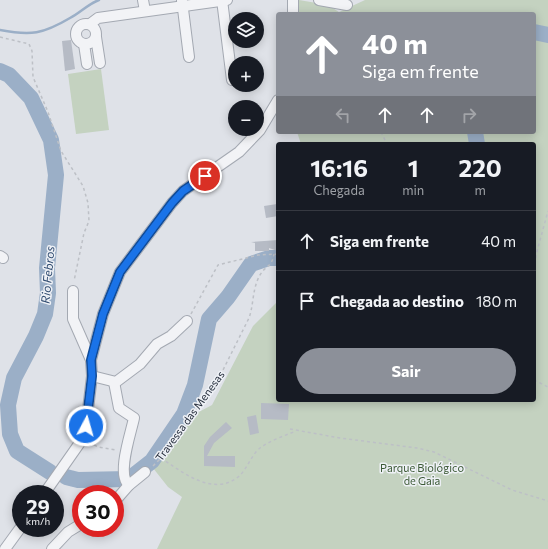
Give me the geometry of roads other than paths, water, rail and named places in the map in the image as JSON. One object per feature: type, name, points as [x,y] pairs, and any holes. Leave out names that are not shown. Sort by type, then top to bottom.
[{"type":"street","points":[[143,0],[145,11]]},
{"type":"street","points":[[87,64],[84,44],[78,39],[77,30],[83,24],[90,24],[98,18],[145,11],[182,3],[224,0],[230,56]]},
{"type":"street","points":[[293,0],[293,12]]},
{"type":"street","points":[[319,0],[348,10]]},
{"type":"street","points":[[182,3],[189,57]]},
{"type":"street","points":[[90,24],[95,29],[100,63]]},
{"type":"street","points":[[84,44],[90,43],[96,37]]},
{"type":"street","points":[[50,485],[81,438],[86,426],[92,376],[91,360],[103,314],[120,272],[172,203],[183,191],[239,152],[260,130],[276,103]]},
{"type":"street","points":[[73,291],[74,319],[91,360]]},
{"type":"street","points":[[92,376],[116,382],[140,364],[157,344],[171,336],[187,320]]},
{"type":"street","points":[[114,382],[119,408],[134,418],[127,451],[126,480],[123,485]]},
{"type":"street","points":[[126,480],[145,472]]},
{"type":"street","points":[[52,549],[72,530]]},
{"type":"street","points":[[5,549],[14,537]]},
{"type":"waterway","points":[[0,30],[20,33],[44,30],[74,16],[99,0]]},
{"type":"waterway","name":"Rio Febros","points":[[536,32],[548,35]]},
{"type":"waterway","name":"Rio Febros","points":[[0,71],[9,75],[31,98],[51,140],[56,175],[47,268],[48,293],[45,314],[36,336],[14,378],[8,405],[10,434],[17,451],[50,472]]},
{"type":"waterway","name":"Rio Febros","points":[[475,134],[477,142]]},
{"type":"waterway","name":"Rio Febros","points":[[66,477],[78,480],[129,479],[152,461],[184,414],[195,385],[209,319],[228,297],[251,264],[269,258],[276,258]]},
{"type":"park label","name":"Parque Biológico de Gaia","points":[[422,474]]}]
